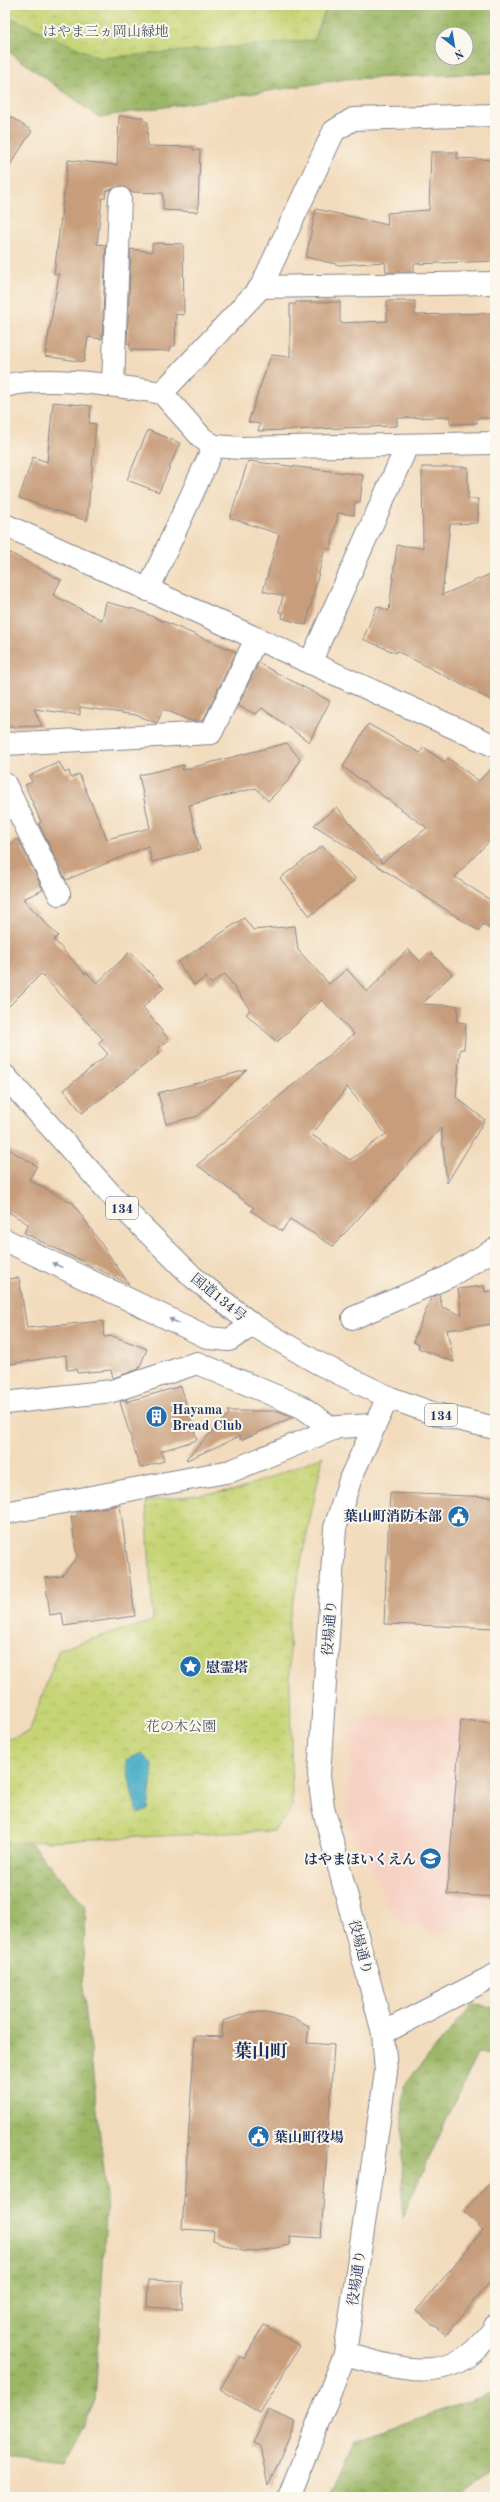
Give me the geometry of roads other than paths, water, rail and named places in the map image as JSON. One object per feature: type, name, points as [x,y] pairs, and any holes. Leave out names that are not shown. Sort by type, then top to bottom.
[{"type":"main road","points":[[162,393],[261,287],[334,131],[354,119],[495,114]]},
{"type":"main road","points":[[113,385],[120,198]]},
{"type":"main road","points":[[261,287],[495,283]]},
{"type":"main road","points":[[5,386],[34,381],[113,385],[162,393],[202,438],[214,446],[241,448],[407,446],[495,443]]},
{"type":"main road","points":[[148,590],[214,446]]},
{"type":"main road","points":[[310,663],[407,446]]},
{"type":"main road","points":[[5,525],[495,746]]},
{"type":"main road","points":[[5,744],[211,733],[256,639]]},
{"type":"main road","points":[[5,784],[58,894]]},
{"type":"main road","name":"国道134号","points":[[5,1076],[125,1210],[194,1278],[253,1325],[316,1362],[388,1396],[432,1413],[495,1428]]},
{"type":"main road","points":[[5,1240],[209,1338],[229,1340],[253,1325]]},
{"type":"main road","points":[[353,1318],[448,1277],[495,1249]]},
{"type":"main road","points":[[5,1403],[38,1401],[112,1391],[197,1363],[302,1406],[333,1429]]},
{"type":"main road","name":"役場通り","points":[[289,2497],[345,2354],[386,2072],[383,2033],[323,1807],[319,1775],[335,1528],[351,1477],[388,1396]]},
{"type":"main road","points":[[5,1513],[231,1471],[333,1429],[374,1425]]},
{"type":"main road","points":[[383,2033],[495,1975]]},
{"type":"main road","points":[[345,2354],[398,2368],[435,2370],[467,2358],[492,2332],[495,2326]]},
{"type":"water","points":[[142,1753],[153,1766],[148,1810],[138,1813],[132,1794],[126,1760]]},
{"type":"place","name":"Hayama Bread Club","points":[[157,1417]]},
{"type":"place","name":"葉山町消防本部","points":[[458,1516]]},
{"type":"place","name":"慰霊塔","points":[[190,1667]]},
{"type":"place","name":"はやまほいくえん","points":[[431,1859]]},
{"type":"place","name":"葉山町役場","points":[[258,2137]]},
{"type":"district","name":"葉山町","points":[[261,2051]]},
{"type":"park label","name":"はやま三ヵ岡山緑地","points":[[106,31]]},
{"type":"park label","name":"花の木公園","points":[[181,1726]]}]
